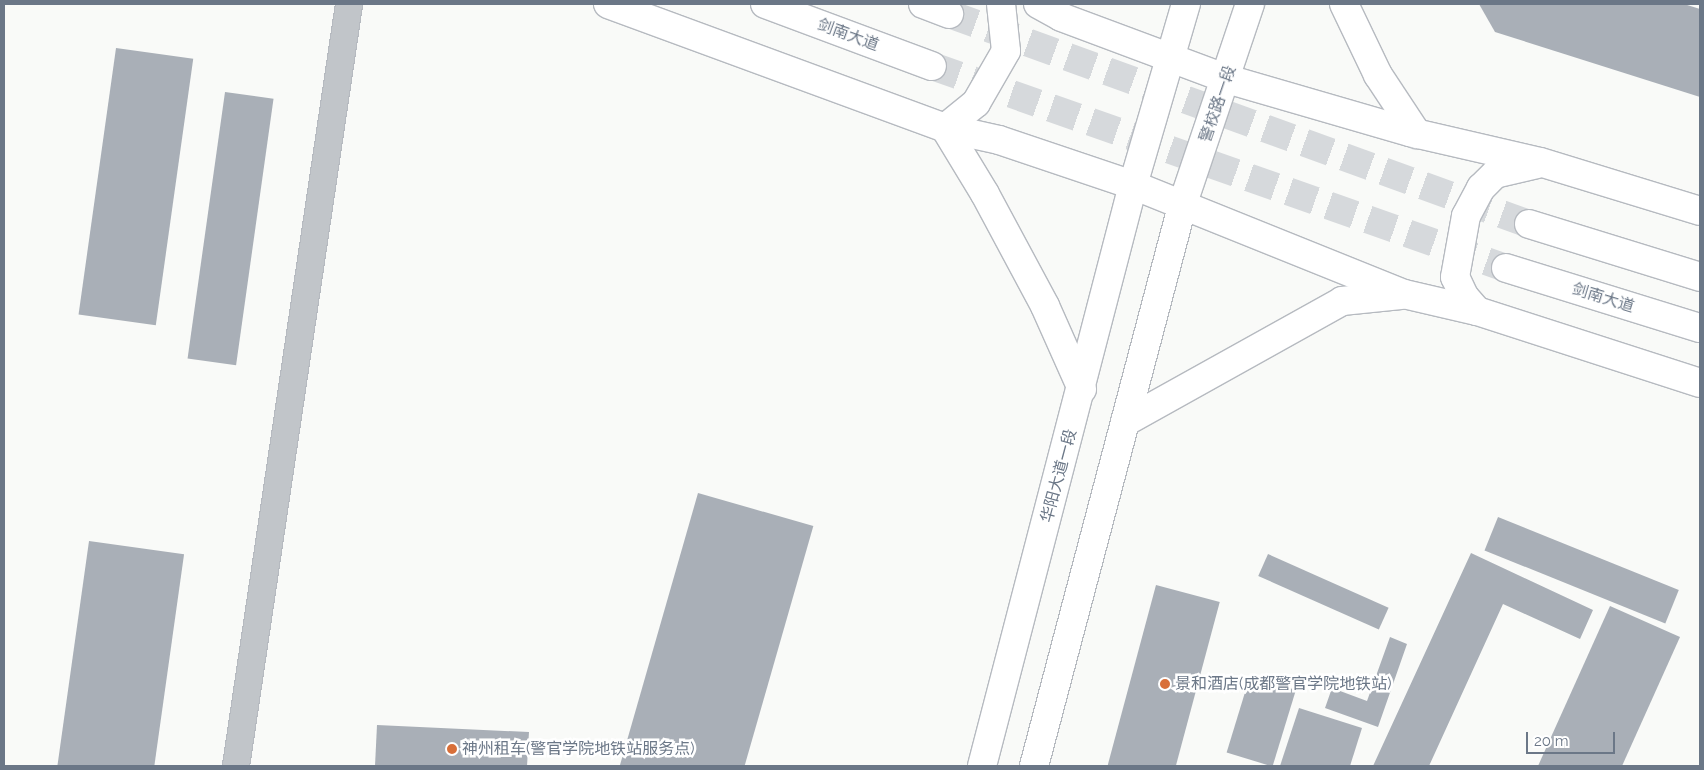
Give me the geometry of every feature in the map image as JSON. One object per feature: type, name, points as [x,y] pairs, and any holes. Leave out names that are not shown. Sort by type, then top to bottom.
[{"type":"main road","points":[[608,4],[945,128],[999,140],[1133,185],[1404,294],[1477,311],[1700,383]]},
{"type":"main road","name":"剑南大道","points":[[764,4],[932,66]]},
{"type":"main road","points":[[923,4],[949,14]]},
{"type":"main road","points":[[945,128],[976,103],[1006,51],[1001,4]]},
{"type":"main road","points":[[1038,4],[1062,17],[1168,59],[1227,79],[1416,134],[1540,162],[1700,211]]},
{"type":"main road","points":[[1133,185],[1168,59],[1186,4]]},
{"type":"main road","name":"警校路一段","points":[[1183,204],[1227,79],[1250,4]]},
{"type":"main road","points":[[1344,4],[1378,75],[1416,134]]},
{"type":"main road","points":[[945,128],[985,194],[1040,298],[1082,389]]},
{"type":"main road","points":[[1477,311],[1464,296],[1455,277],[1466,216],[1481,188],[1495,174],[1540,162]]},
{"type":"main road","name":"华阳大道一段","points":[[982,766],[1082,389],[1133,185]]},
{"type":"main road","points":[[1034,766],[1183,204]]},
{"type":"main road","points":[[1530,224],[1700,277]]},
{"type":"main road","name":"剑南大道","points":[[1506,268],[1700,328]]},
{"type":"main road","points":[[1125,422],[1342,301],[1404,294]]},
{"type":"street","points":[[236,766],[349,4]]},
{"type":"building","points":[[1479,4],[1684,4],[1700,9],[1700,97],[1495,32]]},
{"type":"building","points":[[116,48],[193,59],[156,325],[79,314]]},
{"type":"building","points":[[225,92],[274,99],[236,365],[188,358]]},
{"type":"building","points":[[698,493],[813,526],[745,766],[620,766]]},
{"type":"building","points":[[1498,517],[1679,590],[1665,623],[1485,550]]},
{"type":"building","points":[[89,541],[184,554],[154,766],[57,766]]},
{"type":"building","points":[[1471,553],[1593,610],[1580,639],[1503,604],[1429,766],[1373,766]]},
{"type":"building","points":[[1268,554],[1389,608],[1379,630],[1258,576]]},
{"type":"building","name":"景和酒店(成都警官学院地铁站)","points":[[1156,585],[1220,602],[1176,766],[1108,766]]},
{"type":"building","points":[[1610,606],[1680,637],[1622,766],[1538,766]]},
{"type":"building","points":[[1390,637],[1407,644],[1378,727],[1325,708],[1332,688],[1367,701]]},
{"type":"building","points":[[1250,676],[1296,690],[1273,766],[1227,753]]},
{"type":"building","points":[[1299,708],[1362,728],[1350,766],[1280,766]]},
{"type":"building","name":"神州租车(警官学院地铁站服务点)","points":[[377,725],[529,732],[527,766],[375,766]]},
{"type":"tunnel","points":[[949,14],[1529,224]]},
{"type":"tunnel","points":[[932,66],[1506,268]]},
{"type":"place","name":"景和酒店(成都警官学院地铁站)","points":[[1165,684]]},
{"type":"place","name":"神州租车(警官学院地铁站服务点)","points":[[452,749]]}]
